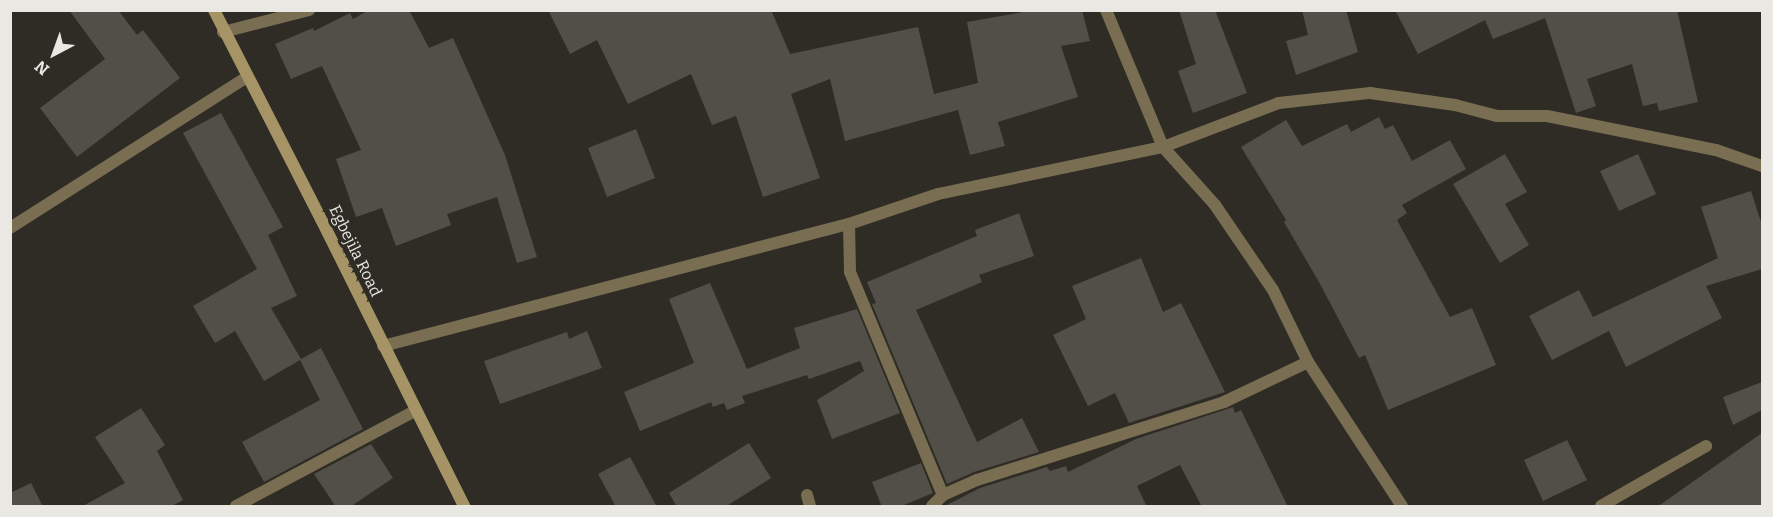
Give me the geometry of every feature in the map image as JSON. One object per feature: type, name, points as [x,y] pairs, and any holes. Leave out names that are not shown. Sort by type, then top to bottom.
[{"type":"street","name":"Egbejila Road","points":[[214,10],[223,32],[464,507]]},
{"type":"street","points":[[223,32],[309,10]]},
{"type":"street","points":[[1106,10],[1163,147],[1215,205],[1274,290],[1308,362],[1402,507]]},
{"type":"street","points":[[10,228],[247,77]]},
{"type":"street","points":[[383,346],[849,224],[938,194],[1163,147],[1279,103],[1370,93],[1455,105],[1497,116],[1547,116],[1716,150],[1762,166]]},
{"type":"street","points":[[849,224],[850,272],[943,495]]},
{"type":"street","points":[[932,507],[943,495],[977,480],[1224,402],[1308,362]]},
{"type":"street","points":[[236,507],[415,411]]},
{"type":"street","points":[[1601,507],[1706,446]]},
{"type":"building","points":[[69,10],[118,10],[137,35],[143,30],[180,78],[77,157],[40,108],[105,59]]},
{"type":"building","points":[[369,10],[409,10],[429,48],[453,38],[505,155],[537,257],[517,263],[497,197],[447,214],[451,225],[396,246],[382,208],[356,217],[336,159],[361,150],[322,66],[291,79],[275,44],[313,28],[314,31],[350,13],[353,19]]},
{"type":"building","points":[[548,10],[771,10],[790,54],[918,27],[934,94],[978,83],[967,22],[1035,10],[1082,10],[1090,41],[1061,46],[1078,97],[998,122],[1005,146],[970,155],[958,110],[845,141],[830,79],[791,94],[820,178],[763,197],[736,116],[712,125],[691,74],[628,104],[597,40],[570,54]]},
{"type":"building","points":[[1179,10],[1215,10],[1247,93],[1193,113],[1178,71],[1196,64]]},
{"type":"building","points":[[1302,10],[1346,10],[1358,52],[1296,75],[1286,41],[1308,35]]},
{"type":"building","points":[[1395,10],[1677,10],[1698,102],[1659,111],[1657,103],[1643,106],[1632,64],[1587,79],[1596,106],[1576,113],[1545,18],[1493,39],[1485,20],[1418,54]]},
{"type":"building","points":[[221,113],[283,227],[268,235],[297,296],[271,308],[301,359],[321,348],[363,429],[264,482],[242,442],[320,400],[300,360],[264,381],[235,331],[215,343],[193,306],[257,269],[183,133]]},
{"type":"building","points":[[1379,117],[1385,129],[1393,125],[1412,161],[1450,140],[1466,169],[1402,205],[1407,213],[1397,220],[1450,317],[1472,308],[1496,365],[1388,410],[1365,355],[1359,358],[1284,222],[1286,220],[1241,147],[1286,120],[1302,146],[1347,124],[1351,132]]},
{"type":"building","points":[[636,129],[655,178],[607,197],[588,148]]},
{"type":"building","points":[[1505,154],[1527,192],[1505,204],[1529,245],[1500,263],[1453,184]]},
{"type":"building","points":[[1638,154],[1656,194],[1619,211],[1600,171]]},
{"type":"building","points":[[1751,191],[1762,225],[1762,269],[1706,286],[1722,318],[1626,367],[1609,331],[1552,360],[1529,316],[1579,290],[1593,317],[1718,258],[1701,207]]},
{"type":"building","points":[[1019,213],[1034,256],[979,275],[982,282],[916,310],[977,442],[1022,418],[1039,452],[974,472],[947,484],[872,304],[876,303],[867,282],[977,236],[975,230]]},
{"type":"building","points":[[1141,258],[1163,312],[1181,303],[1225,392],[1129,423],[1115,393],[1088,406],[1053,335],[1086,319],[1072,286]]},
{"type":"building","points":[[710,283],[747,369],[800,348],[794,328],[857,309],[900,413],[832,439],[817,400],[864,371],[860,361],[809,379],[807,375],[742,396],[745,403],[727,410],[724,403],[713,407],[711,402],[640,431],[624,392],[694,363],[669,299]]},
{"type":"building","points":[[587,331],[602,368],[500,404],[484,361],[567,332],[569,339]]},
{"type":"building","points":[[1762,382],[1762,410],[1733,425],[1723,397]]},
{"type":"building","points":[[1233,407],[1235,413],[1241,410],[1288,507],[1202,507],[1180,465],[1137,486],[1147,507],[943,507],[980,488],[1047,467],[1050,471],[1066,466],[1068,472],[1136,439]]},
{"type":"building","points":[[141,408],[165,445],[157,451],[183,500],[170,507],[81,507],[125,483],[95,437]]},
{"type":"building","points":[[1762,433],[1762,507],[1657,507]]},
{"type":"building","points":[[1567,440],[1587,480],[1543,501],[1524,460]]},
{"type":"building","points":[[749,443],[771,478],[725,507],[677,507],[669,493]]},
{"type":"building","points":[[371,444],[393,478],[350,507],[336,507],[314,474]]},
{"type":"building","points":[[630,457],[657,507],[616,507],[598,474]]},
{"type":"building","points":[[921,463],[933,493],[899,507],[882,507],[872,482]]},
{"type":"building","points":[[31,483],[43,507],[10,507],[10,493]]}]
